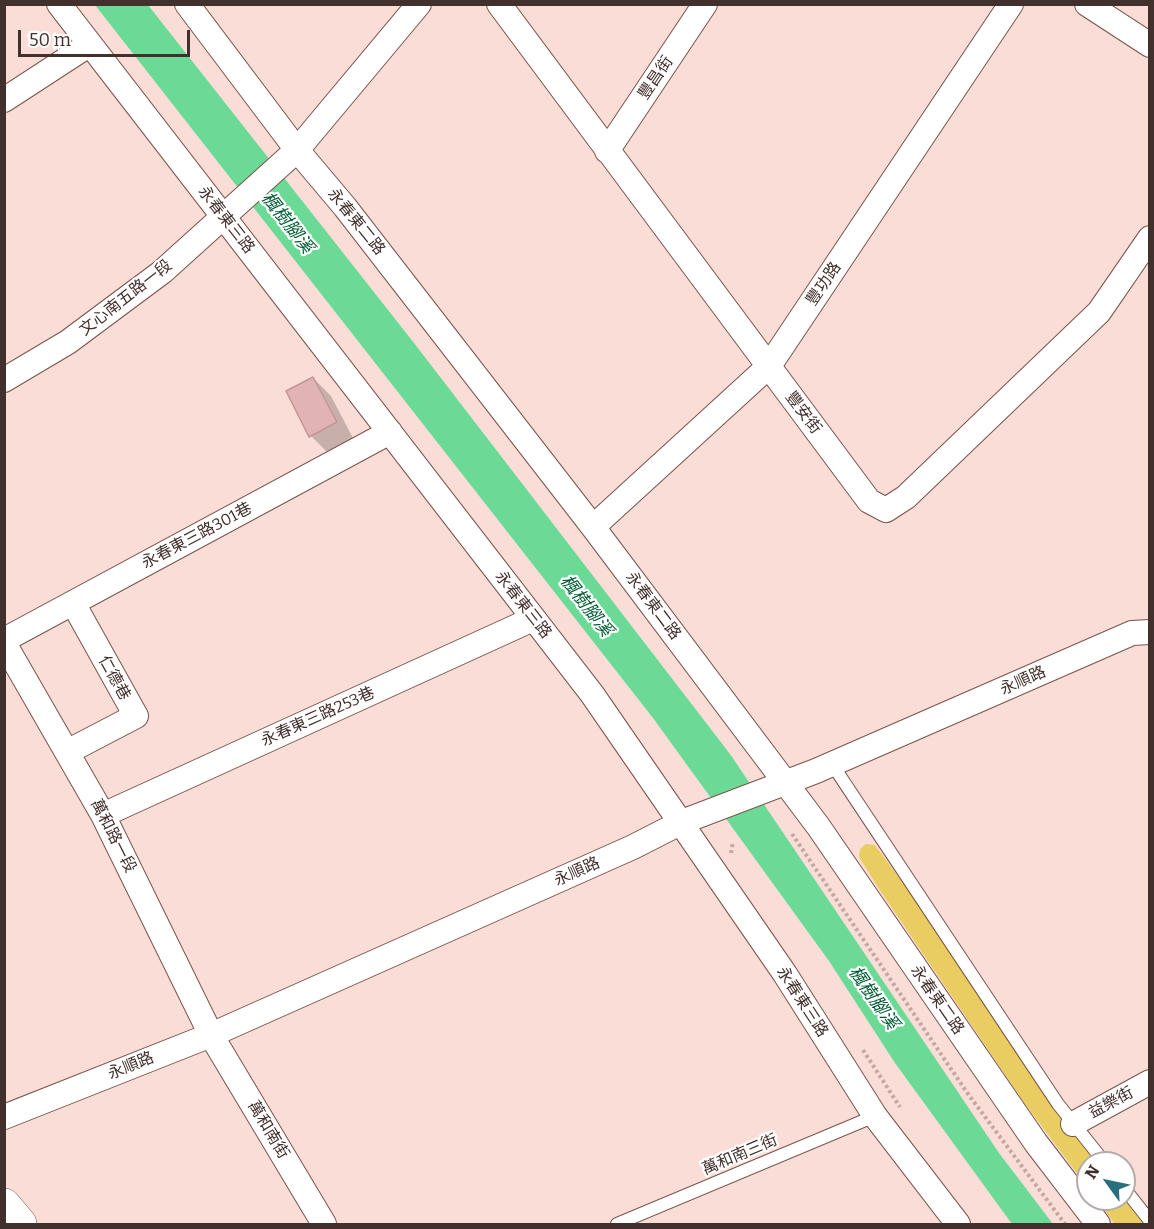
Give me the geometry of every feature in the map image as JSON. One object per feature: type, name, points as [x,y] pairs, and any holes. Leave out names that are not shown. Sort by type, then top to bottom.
[{"type":"main road","points":[[4,1205],[20,1224]]},
{"type":"street","name":"永春東三路","points":[[59,4],[90,44],[230,209],[390,432],[592,693],[785,974],[875,1116],[958,1224]]},
{"type":"street","name":"永春東二路","points":[[187,4],[293,154],[345,207],[593,526],[818,826],[1036,1143],[1098,1224]]},
{"type":"street","points":[[293,154],[419,4]]},
{"type":"street","name":"豐安街","points":[[499,4],[869,501],[886,510],[906,497],[1099,312],[1149,238]]},
{"type":"street","name":"豐昌街","points":[[608,150],[705,4]]},
{"type":"street","name":"豐功路","points":[[593,526],[768,366],[1011,4]]},
{"type":"street","points":[[1087,4],[1149,45]]},
{"type":"street","points":[[4,100],[90,44]]},
{"type":"street","name":"文心南五路一段","points":[[4,380],[68,342],[162,272],[293,154]]},
{"type":"street","name":"永春東三路301巷","points":[[4,641],[390,432]]},
{"type":"street","name":"仁德巷","points":[[67,752],[135,716],[73,603]]},
{"type":"street","points":[[1141,632],[1149,614]]},
{"type":"street","name":"永春東三路253巷","points":[[103,815],[533,619]]},
{"type":"street","name":"永順路","points":[[4,1117],[212,1035],[633,847],[682,822],[832,764],[1141,632]]},
{"type":"street","name":"萬和路一段","points":[[4,641],[103,815],[212,1035]]},
{"type":"street","name":"萬和南街","points":[[212,1035],[324,1224]]},
{"type":"street","name":"益樂街","points":[[1073,1124],[1149,1082]]},
{"type":"lane","points":[[832,764],[1073,1124],[1095,1151]]},
{"type":"lane","name":"萬和南三街","points":[[617,1224],[875,1116]]},
{"type":"lane","points":[[1136,1204],[1149,1221]]},
{"type":"path","points":[[790,831],[968,1094],[1065,1224]]},
{"type":"shaded area","points":[[866,844],[875,845],[938,931],[996,1023],[1088,1151],[1076,1151],[1076,1172],[1025,1104],[881,892],[859,857],[860,849]]},
{"type":"shaded area","points":[[1105,1211],[1135,1211],[1146,1224],[1115,1224]]},
{"type":"water","name":"楓樹腳溪","points":[[95,5],[148,5],[414,343],[730,754],[999,1153],[1053,1224],[1012,1224],[895,1063],[829,961],[653,718]]},
{"type":"building","points":[[313,377],[337,422],[309,437],[286,391]]}]
